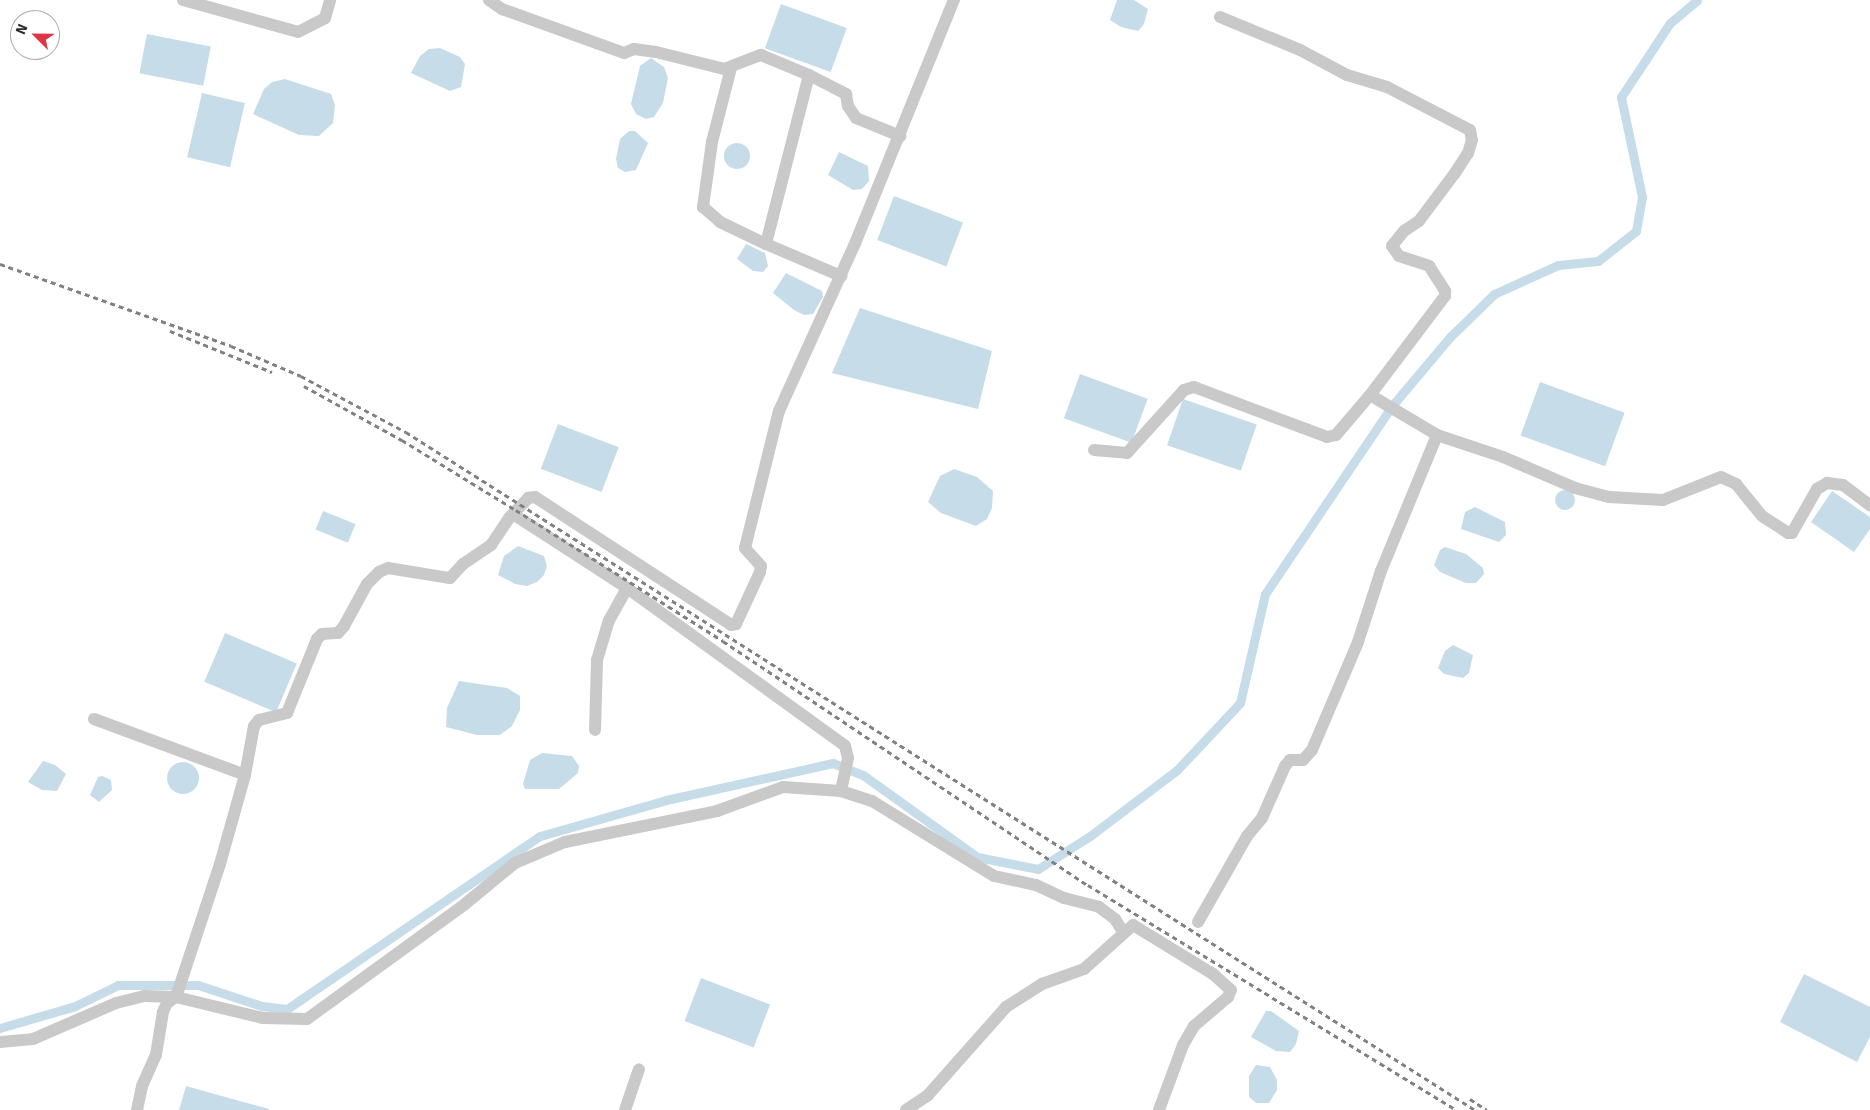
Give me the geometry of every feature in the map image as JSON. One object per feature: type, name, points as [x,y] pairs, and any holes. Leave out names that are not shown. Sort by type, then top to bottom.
[{"type":"street","points":[[182,0],[298,32],[325,18],[330,0]]},
{"type":"street","points":[[490,0],[502,9],[624,53],[641,50],[724,69],[731,68],[761,55],[809,75],[846,94],[848,106],[856,118],[900,136]]},
{"type":"street","points":[[137,1110],[142,1086],[156,1056],[163,1012],[167,1003],[177,994],[183,969],[220,864],[245,775],[254,726],[259,720],[287,713],[317,639],[322,634],[338,633],[368,584],[379,572],[388,568],[450,578],[463,564],[491,545],[513,514],[528,498],[541,498],[731,625],[736,624],[760,572],[761,566],[745,548],[778,410],[841,276],[900,136],[954,0]]},
{"type":"street","points":[[1094,450],[1127,453],[1184,390],[1194,387],[1328,437],[1336,435],[1372,397],[1445,296],[1445,291],[1429,266],[1399,256],[1392,246],[1404,231],[1419,220],[1455,173],[1468,152],[1472,140],[1470,130],[1387,88],[1346,75],[1300,50],[1220,17]]},
{"type":"street","points":[[731,68],[712,142],[703,207],[720,222],[841,276]]},
{"type":"street","points":[[766,244],[809,75]]},
{"type":"street","points":[[1372,397],[1437,435],[1503,457],[1575,488],[1609,497],[1663,500],[1721,476],[1736,484],[1762,516],[1788,533],[1792,532],[1817,489],[1828,483],[1843,485],[1870,505]]},
{"type":"street","points":[[1198,922],[1247,836],[1262,818],[1285,766],[1290,760],[1303,760],[1312,750],[1358,642],[1381,571],[1437,435]]},
{"type":"street","points":[[513,514],[627,588],[837,739],[845,746],[848,758],[841,791]]},
{"type":"street","points":[[595,730],[597,660],[609,620],[627,588]]},
{"type":"street","points":[[94,719],[245,775]]},
{"type":"street","points":[[0,1042],[33,1039],[116,1003],[145,996],[177,994],[263,1018],[307,1019],[465,904],[515,863],[564,842],[717,811],[782,787],[841,791],[872,801],[994,876],[1036,885],[1064,898],[1099,907],[1115,918],[1123,932]]},
{"type":"street","points":[[906,1110],[928,1095],[1006,1007],[1042,984],[1084,969],[1133,925],[1213,974],[1231,990],[1228,997],[1194,1026],[1183,1045],[1159,1110]]},
{"type":"street","points":[[625,1110],[639,1069]]},
{"type":"water","points":[[1117,0],[1134,0],[1148,9],[1144,24],[1138,31],[1121,27],[1110,20]]},
{"type":"water","points":[[781,4],[847,28],[831,72],[765,48]]},
{"type":"water","points":[[147,34],[211,46],[203,86],[139,73]]},
{"type":"water","points":[[440,48],[460,57],[465,64],[461,87],[450,91],[411,73],[420,56],[429,49]]},
{"type":"water","points":[[651,58],[664,67],[668,78],[663,103],[654,117],[646,119],[636,114],[631,104],[640,66]]},
{"type":"water","points":[[285,79],[331,94],[335,105],[333,123],[319,136],[299,135],[253,114],[264,89],[272,82]]},
{"type":"water","points":[[202,93],[245,103],[230,167],[187,157]]},
{"type":"water","points":[[629,131],[635,131],[648,143],[636,170],[625,172],[618,168],[616,159],[620,139]]},
{"type":"water","points":[[737,143],[746,147],[750,156],[746,165],[737,169],[728,165],[724,156],[728,147]]},
{"type":"water","points":[[839,152],[868,166],[869,181],[862,189],[853,190],[828,175]]},
{"type":"water","points":[[894,196],[963,223],[946,266],[877,240]]},
{"type":"water","points":[[746,244],[765,253],[768,266],[763,272],[753,271],[737,259]]},
{"type":"water","points":[[786,273],[822,291],[823,297],[813,314],[804,315],[794,310],[773,293]]},
{"type":"water","points":[[860,308],[992,351],[978,409],[832,373]]},
{"type":"water","points":[[1080,374],[1148,399],[1132,443],[1064,418]]},
{"type":"water","points":[[1540,382],[1625,413],[1605,466],[1521,436]]},
{"type":"water","points":[[1183,399],[1257,424],[1241,471],[1167,445]]},
{"type":"water","points":[[558,424],[619,447],[601,492],[541,469]]},
{"type":"water","points":[[954,469],[977,477],[993,491],[992,508],[987,519],[976,526],[941,513],[928,502],[940,476]]},
{"type":"water","points":[[1565,490],[1572,493],[1575,500],[1572,507],[1565,510],[1558,507],[1555,500],[1558,493]]},
{"type":"water","points":[[1832,491],[1870,517],[1870,529],[1854,552],[1811,522]]},
{"type":"water","points":[[1475,507],[1505,522],[1506,535],[1499,542],[1461,529],[1465,512]]},
{"type":"water","points":[[323,511],[355,524],[348,543],[316,530]]},
{"type":"water","points":[[518,546],[544,556],[547,566],[544,575],[537,582],[527,586],[515,584],[498,575],[504,556]]},
{"type":"water","points":[[1445,547],[1466,554],[1483,568],[1484,574],[1476,583],[1466,583],[1440,572],[1434,565],[1440,550]]},
{"type":"water","points":[[225,633],[297,663],[276,712],[204,682]]},
{"type":"water","points":[[1453,645],[1473,655],[1469,673],[1463,678],[1444,674],[1438,668],[1445,651]]},
{"type":"water","points":[[459,681],[507,688],[520,696],[520,710],[512,726],[500,735],[477,735],[446,727],[447,708]]},
{"type":"water","points":[[542,753],[572,756],[579,766],[578,773],[559,789],[525,789],[523,784],[530,760]]},
{"type":"water","points":[[43,761],[55,765],[66,774],[57,791],[42,790],[28,782]]},
{"type":"water","points":[[183,762],[189,763],[194,767],[198,772],[198,784],[194,789],[189,793],[183,794],[177,793],[172,789],[168,784],[167,778],[168,772],[172,767],[177,763]]},
{"type":"water","points":[[102,776],[111,780],[112,790],[99,802],[90,795],[98,777]]},
{"type":"water","points":[[1804,974],[1870,1007],[1870,1037],[1857,1062],[1780,1022]]},
{"type":"water","points":[[701,978],[770,1005],[754,1047],[685,1021]]},
{"type":"water","points":[[1266,1011],[1271,1011],[1299,1031],[1296,1044],[1290,1052],[1276,1051],[1251,1037]]},
{"type":"water","points":[[1256,1065],[1270,1067],[1277,1080],[1277,1090],[1269,1103],[1256,1103],[1249,1097],[1249,1076]]},
{"type":"water","points":[[186,1086],[269,1109],[269,1110],[179,1110]]},
{"type":"waterway","points":[[0,1028],[75,1006],[118,985],[198,985],[262,1006],[287,1009],[540,836],[666,800],[833,763],[863,775],[977,857],[1038,869],[1090,836],[1177,770],[1240,703],[1265,594],[1391,407],[1450,337],[1494,294],[1558,265],[1598,261],[1636,231],[1642,197],[1621,97],[1670,23],[1697,0]]},
{"type":"railway","points":[[0,264],[231,346],[301,376],[406,432],[1475,1110]]},
{"type":"railway","points":[[170,331],[272,372]]},
{"type":"railway","points":[[304,386],[402,440],[516,510],[723,641],[1088,885],[1457,1110]]},
{"type":"railway","points":[[1470,1099],[1487,1110]]}]
